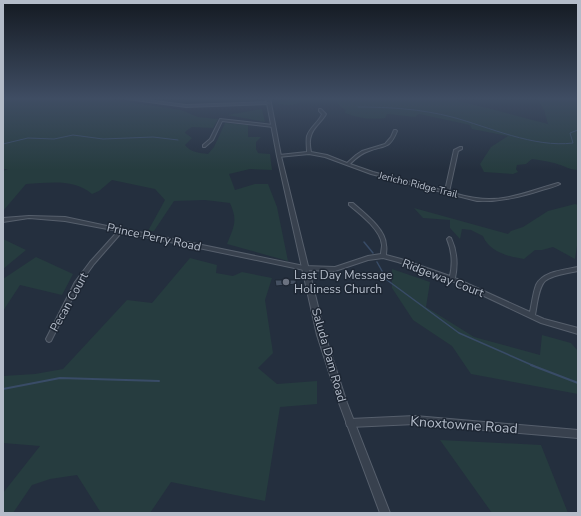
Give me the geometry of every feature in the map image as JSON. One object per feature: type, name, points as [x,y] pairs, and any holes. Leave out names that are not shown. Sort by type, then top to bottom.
[{"type":"street","points":[[204,146],[211,140],[220,122]]},
{"type":"street","points":[[239,122],[273,126]]},
{"type":"street","name":"Saluda Dam Road","points":[[272,122],[304,268],[321,335],[350,423],[385,513]]},
{"type":"street","points":[[309,153],[310,132],[319,122]]},
{"type":"street","points":[[348,164],[364,151],[387,145],[391,142],[395,131]]},
{"type":"street","points":[[447,192],[456,150],[461,148]]},
{"type":"street","name":"Jericho Ridge Trail","points":[[279,156],[309,153],[326,156],[372,173],[490,202],[505,200],[558,184]]},
{"type":"street","points":[[351,204],[367,219],[380,235],[384,244],[383,256]]},
{"type":"street","name":"Prince Perry Road","points":[[3,220],[56,218],[122,230],[304,268]]},
{"type":"street","name":"Pecan Court","points":[[49,339],[77,284],[92,263],[122,230]]},
{"type":"street","points":[[449,239],[456,254],[452,280]]},
{"type":"street","name":"Ridgeway Court","points":[[304,268],[335,269],[368,258],[383,256],[399,260],[452,280],[555,325],[578,331]]},
{"type":"street","points":[[532,316],[537,288],[542,279],[558,272],[578,269]]},
{"type":"street","name":"Knoxtowne Road","points":[[350,423],[415,420],[578,434]]},
{"type":"green space","points":[[3,122],[216,122],[213,128],[192,127],[185,133],[192,138],[185,145],[189,149],[195,152],[208,154],[214,147],[225,123],[248,125],[248,137],[261,137],[256,142],[256,149],[258,153],[270,154],[272,170],[250,169],[229,174],[235,190],[255,184],[268,184],[277,207],[288,261],[227,244],[234,224],[234,214],[230,203],[205,200],[174,201],[154,231],[148,231],[165,200],[155,189],[112,180],[99,191],[92,194],[85,189],[69,184],[26,184],[3,211],[3,171],[8,169],[3,169]]},
{"type":"green space","points":[[456,122],[541,122],[548,124],[547,122],[578,122],[578,170],[551,162],[532,159],[526,164],[517,165],[516,169],[518,172],[513,174],[484,172],[480,164],[491,147],[508,136],[472,129],[470,125]]},
{"type":"green space","points":[[575,204],[578,205],[578,239],[575,259],[553,247],[535,250],[524,259],[506,255],[495,250],[486,242],[483,236],[471,230],[462,229],[460,239],[450,228],[450,220],[423,218],[414,208],[508,234],[511,231],[523,227],[548,211]]},
{"type":"green space","points":[[3,239],[26,250],[3,269]]},
{"type":"green space","points":[[36,257],[73,274],[62,295],[20,285],[3,311],[3,279]]},
{"type":"green space","points":[[190,258],[217,265],[216,273],[233,276],[242,272],[272,278],[265,300],[273,353],[258,368],[277,384],[317,381],[317,404],[280,407],[265,501],[171,482],[150,513],[101,513],[77,475],[50,479],[32,485],[13,513],[3,513],[3,493],[40,446],[3,443],[3,376],[35,374],[63,369],[127,300],[152,303]]},
{"type":"green space","points":[[392,269],[430,282],[426,307],[474,337],[540,355],[542,335],[571,343],[578,351],[578,394],[471,374],[452,346],[413,320],[392,288]]},
{"type":"green space","points":[[440,440],[541,445],[568,513],[492,513]]},
{"type":"building","name":"Last Day Message Holiness Church","points":[[275,280],[296,280],[296,284],[276,286]]},
{"type":"waterway","points":[[469,122],[527,140],[558,144],[573,143],[570,133],[578,130]]},
{"type":"waterway","points":[[3,144],[28,138],[54,139],[73,135],[103,139],[153,137],[178,140]]},
{"type":"waterway","points":[[364,242],[373,253]]},
{"type":"waterway","points":[[377,262],[387,280],[459,333],[534,366]]},
{"type":"waterway","points":[[531,365],[578,383]]},
{"type":"waterway","points":[[3,389],[60,378],[159,381]]},
{"type":"place","name":"Last Day Message Holiness Church","points":[[286,282]]}]
